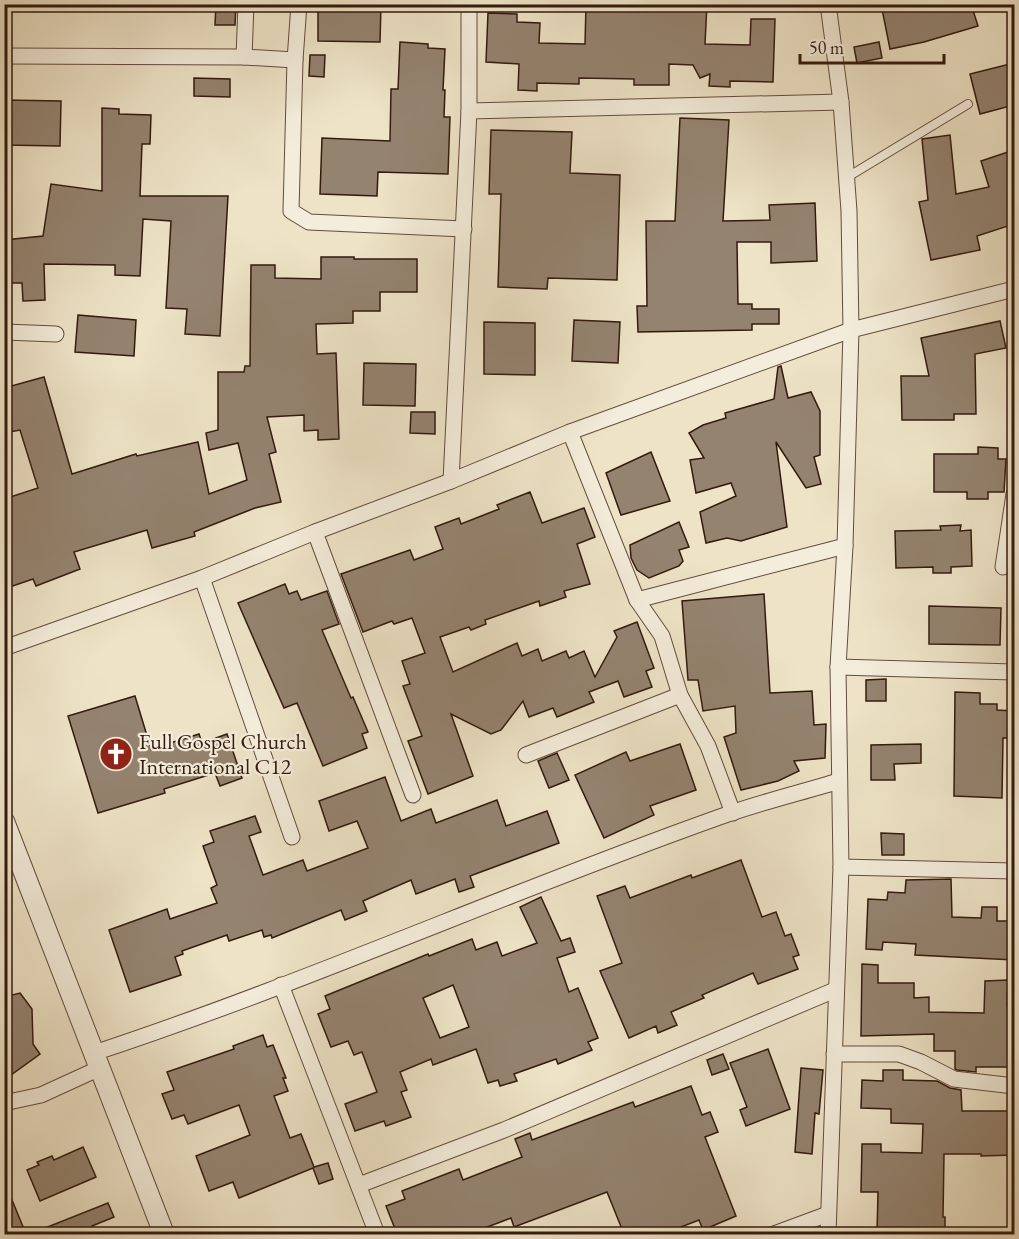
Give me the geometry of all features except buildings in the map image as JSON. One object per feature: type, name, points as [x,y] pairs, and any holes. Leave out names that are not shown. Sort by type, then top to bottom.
[{"type":"street","points":[[244,57],[246,4]]},
{"type":"street","points":[[299,4],[295,60],[291,211],[309,222],[464,229]]},
{"type":"street","points":[[451,481],[469,111],[469,4]]},
{"type":"street","points":[[828,4],[841,102],[849,211],[851,330],[838,667],[841,867],[828,1234]]},
{"type":"street","points":[[4,56],[244,57],[295,60]]},
{"type":"street","points":[[469,111],[841,102]]},
{"type":"street","points":[[4,648],[202,578],[570,432],[851,330],[1014,289]]},
{"type":"street","points":[[4,332],[56,334]]},
{"type":"street","points":[[570,432],[638,600],[662,636],[680,695],[708,746],[732,813]]},
{"type":"street","points":[[1003,567],[1014,494]]},
{"type":"street","points":[[315,532],[413,795]]},
{"type":"street","points":[[638,600],[844,546]]},
{"type":"street","points":[[202,578],[292,837]]},
{"type":"street","points":[[838,667],[1014,672]]},
{"type":"street","points":[[526,755],[680,695]]},
{"type":"street","points":[[4,1103],[41,1095],[97,1061],[190,1021],[573,872],[732,813],[839,781]]},
{"type":"street","points":[[4,821],[12,860],[97,1061],[164,1234]]},
{"type":"street","points":[[841,867],[1014,871]]},
{"type":"street","points":[[281,985],[377,1234]]},
{"type":"street","points":[[359,1185],[504,1130],[835,990]]},
{"type":"street","points":[[834,1054],[899,1054],[921,1062],[954,1079],[1014,1086]]},
{"type":"street","points":[[774,1234],[828,1214]]},
{"type":"lane","points":[[846,178],[968,105]]},
{"type":"place","name":"Full Gospel Church International C12","points":[[116,754]]}]
